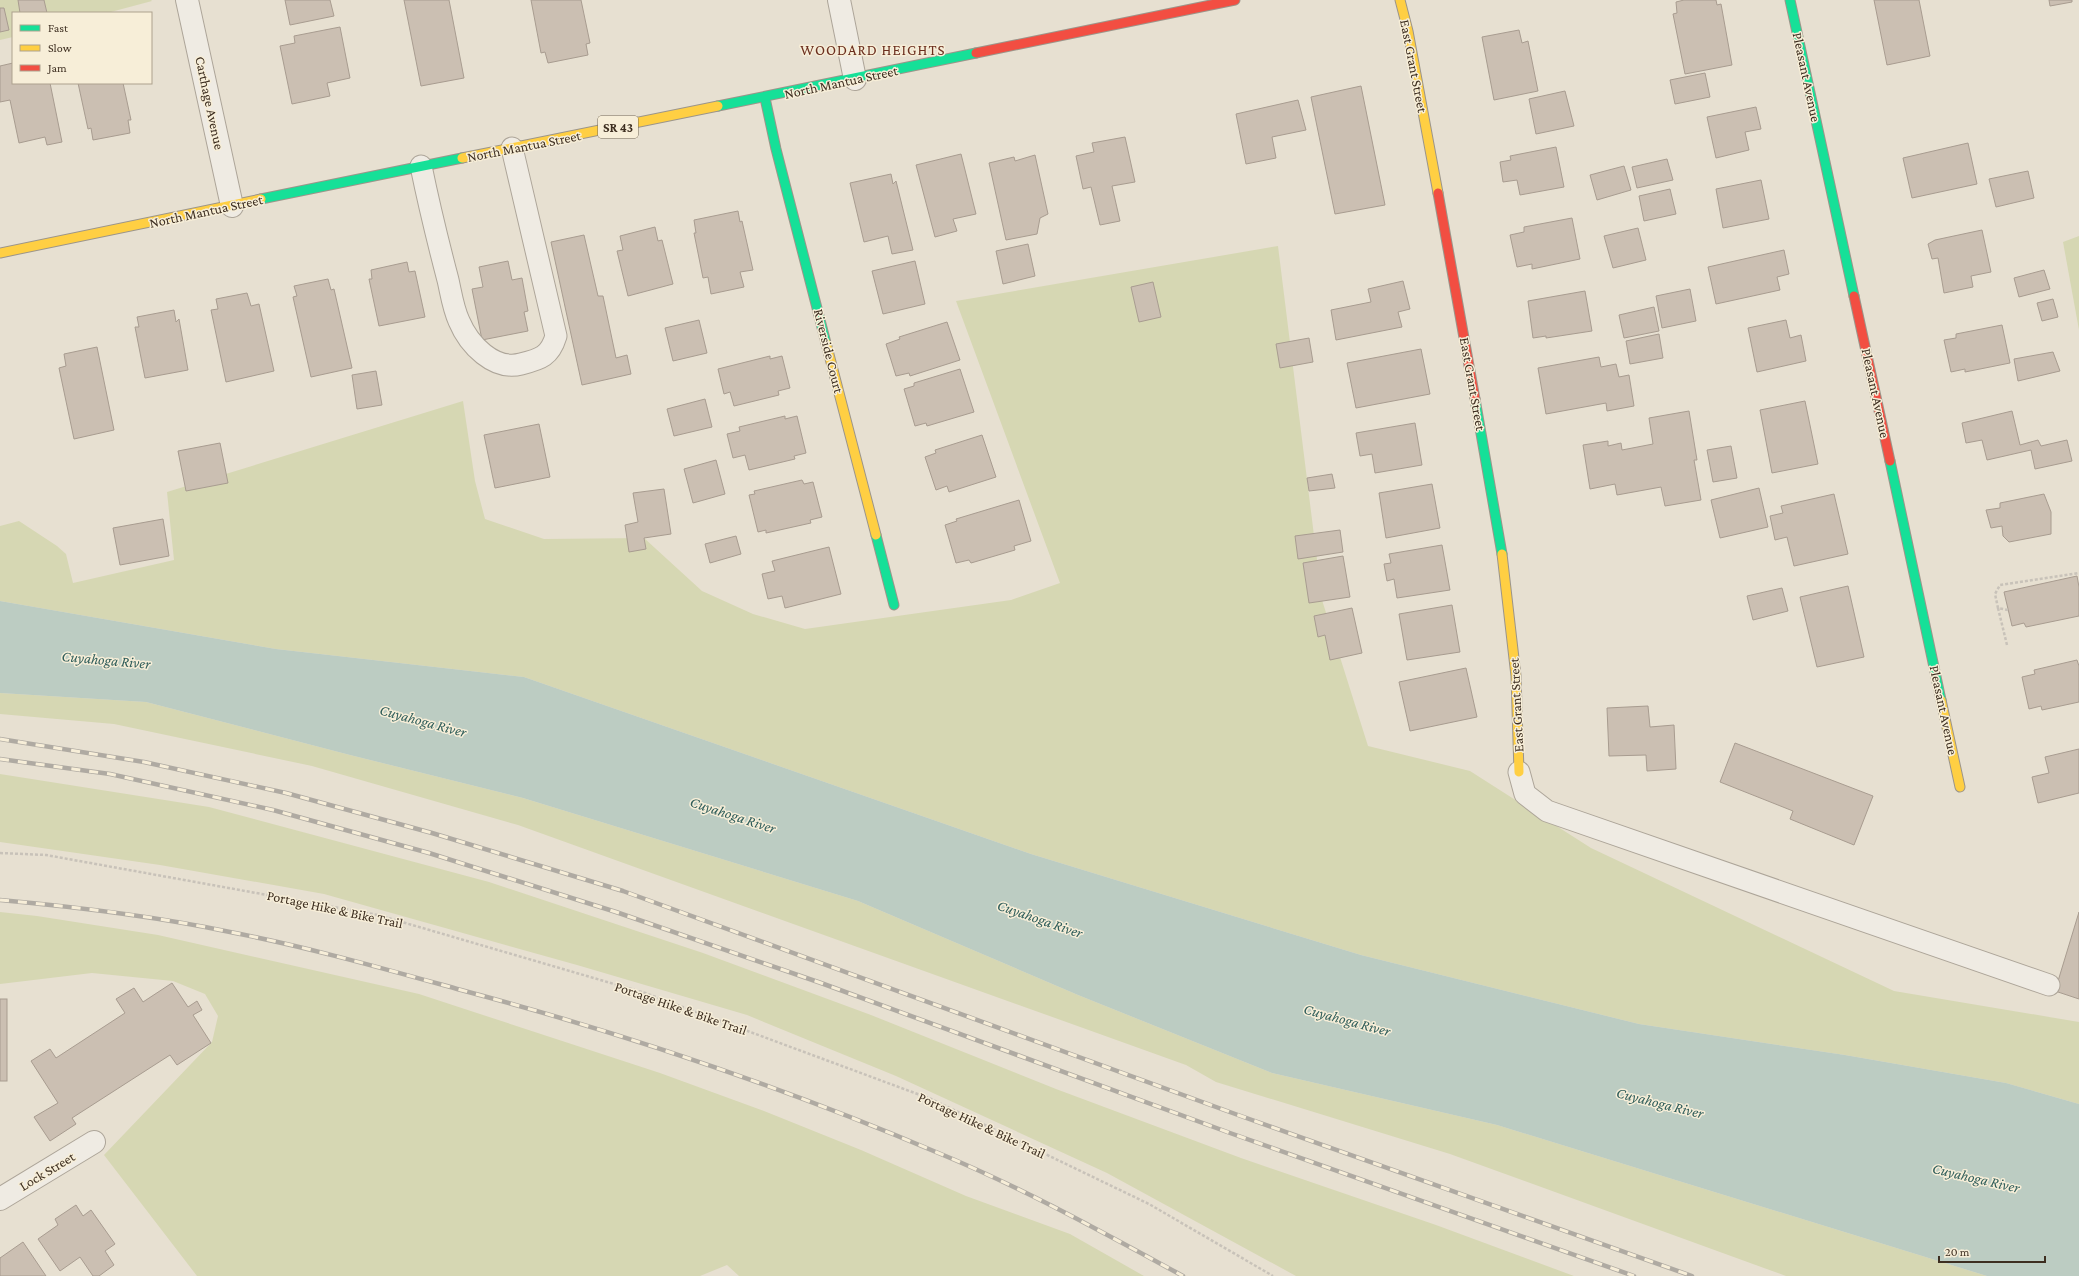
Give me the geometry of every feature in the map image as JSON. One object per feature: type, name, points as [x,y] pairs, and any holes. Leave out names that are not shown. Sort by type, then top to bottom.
[{"type":"street","name":"Carthage Avenue","points":[[187,0],[232,206]]},
{"type":"street","points":[[839,0],[855,79]]},
{"type":"street","name":"North Mantua Street","points":[[0,253],[421,166],[765,98],[1236,0]]},
{"type":"street","name":"East Grant Street","points":[[1400,0],[1412,54],[1500,525],[1511,617],[1520,723],[1518,772]]},
{"type":"street","name":"Pleasant Avenue","points":[[1790,0],[1960,787]]},
{"type":"street","name":"Riverside Court","points":[[765,98],[776,149],[894,605]]},
{"type":"street","name":"Lock Street","points":[[0,1199],[94,1142]]},
{"type":"lane","points":[[421,166],[432,220],[459,321],[469,337],[485,356],[498,363],[514,366],[538,360],[552,349],[556,336],[512,148]]},
{"type":"lane","points":[[1518,772],[1525,794],[1547,811],[2049,985]]},
{"type":"path","points":[[2007,644],[1995,594],[2000,585],[2079,573]]},
{"type":"path","points":[[1998,608],[2008,610]]},
{"type":"path","name":"Portage Hike & Bike Trail","points":[[0,853],[46,855],[378,915],[645,993],[931,1099],[1149,1204],[1273,1276]]},
{"type":"green space","points":[[0,0],[152,1],[111,12],[12,12],[12,37],[0,40]]},
{"type":"green space","points":[[2079,236],[2079,330],[2063,242]]},
{"type":"green space","points":[[1278,246],[1322,600],[1368,746],[1470,771],[1591,848],[1894,991],[2079,1022],[2079,1104],[2006,1083],[1845,1055],[1639,1024],[1361,955],[1031,854],[524,677],[276,649],[0,601],[0,526],[19,521],[57,546],[66,554],[73,583],[174,560],[167,492],[463,401],[475,481],[485,519],[544,539],[644,538],[702,591],[753,614],[805,629],[1011,600],[1060,583],[956,301]]},
{"type":"green space","points":[[0,693],[146,702],[523,798],[858,901],[1078,995],[1272,1073],[1497,1125],[1987,1276],[1786,1276],[1450,1154],[1216,1082],[1186,1065],[518,825],[312,766],[114,724],[0,714]]},
{"type":"green space","points":[[0,774],[209,807],[489,882],[703,953],[871,1015],[1056,1089],[1241,1158],[1436,1225],[1574,1276],[1296,1276],[1107,1173],[896,1076],[747,1015],[577,965],[324,894],[160,865],[0,842]]},
{"type":"green space","points":[[0,912],[37,916],[158,935],[419,994],[660,1073],[764,1111],[861,1150],[966,1196],[1070,1234],[1144,1276],[739,1276],[727,1265],[700,1276],[197,1276],[104,1155],[212,1042],[218,1016],[205,994],[173,981],[92,973],[0,984]]},
{"type":"water","name":"Cuyahoga River","points":[[0,601],[276,649],[524,677],[1031,854],[1361,955],[1639,1024],[1845,1055],[2006,1083],[2079,1104],[2079,1276],[1987,1276],[1497,1125],[1272,1073],[1078,995],[858,901],[523,798],[146,702],[0,693]]},
{"type":"building","points":[[18,0],[44,0],[47,12],[20,12]]},
{"type":"building","points":[[285,0],[330,0],[334,16],[290,25]]},
{"type":"building","points":[[404,0],[449,0],[464,78],[421,86]]},
{"type":"building","points":[[531,0],[581,0],[590,43],[586,44],[588,55],[548,63],[545,52],[541,53]]},
{"type":"building","points":[[1684,0],[1716,0],[1717,5],[1721,4],[1732,65],[1685,74],[1673,14],[1677,13],[1676,2]]},
{"type":"building","points":[[1874,0],[1919,0],[1930,56],[1887,65]]},
{"type":"building","points":[[2049,0],[2072,0],[2072,2],[2050,6]]},
{"type":"building","points":[[0,8],[4,8],[9,30],[0,32]]},
{"type":"building","points":[[340,27],[350,78],[327,83],[330,96],[292,104],[280,46],[295,43],[294,36]]},
{"type":"building","points":[[1519,30],[1522,43],[1528,41],[1538,91],[1494,100],[1482,37]]},
{"type":"building","points":[[12,63],[12,84],[50,84],[62,142],[47,145],[45,137],[19,143],[10,100],[0,102],[0,66]]},
{"type":"building","points":[[1705,73],[1710,97],[1675,104],[1670,80]]},
{"type":"building","points":[[78,84],[123,84],[131,120],[128,120],[130,133],[93,140],[91,128],[88,129]]},
{"type":"building","points":[[1361,86],[1385,205],[1335,214],[1311,97]]},
{"type":"building","points":[[1565,91],[1574,126],[1536,134],[1529,99]]},
{"type":"building","points":[[1298,100],[1306,130],[1272,137],[1276,158],[1246,164],[1236,114]]},
{"type":"building","points":[[1756,107],[1761,129],[1745,132],[1749,150],[1716,158],[1707,117]]},
{"type":"building","points":[[1125,137],[1135,182],[1112,186],[1120,221],[1100,225],[1091,187],[1083,189],[1076,156],[1094,152],[1092,143]]},
{"type":"building","points":[[1968,143],[1977,184],[1912,198],[1903,158]]},
{"type":"building","points":[[1556,147],[1564,187],[1520,195],[1517,180],[1503,182],[1500,162],[1511,160],[1510,156]]},
{"type":"building","points":[[961,154],[976,214],[953,219],[957,231],[935,237],[916,165]]},
{"type":"building","points":[[1035,155],[1048,214],[1040,218],[1037,234],[1006,240],[989,163],[1014,157],[1015,161]]},
{"type":"building","points":[[1667,159],[1673,180],[1637,188],[1632,167]]},
{"type":"building","points":[[1624,166],[1631,190],[1597,200],[1590,175]]},
{"type":"building","points":[[2028,171],[2034,198],[1996,207],[1989,179]]},
{"type":"building","points":[[891,174],[893,184],[896,181],[913,250],[892,254],[888,236],[864,242],[850,183]]},
{"type":"building","points":[[1761,180],[1769,219],[1723,228],[1716,189]]},
{"type":"building","points":[[1670,189],[1676,214],[1644,221],[1639,196]]},
{"type":"building","points":[[738,211],[740,222],[742,221],[753,270],[740,272],[744,287],[711,294],[708,277],[703,278],[694,233],[696,233],[694,220]]},
{"type":"building","points":[[1572,218],[1580,259],[1532,269],[1532,264],[1517,267],[1510,235],[1524,232],[1524,227]]},
{"type":"building","points":[[655,227],[658,241],[662,240],[673,284],[628,296],[617,251],[623,250],[620,236]]},
{"type":"building","points":[[1638,228],[1646,260],[1613,268],[1604,236]]},
{"type":"building","points":[[1982,230],[1991,272],[1971,276],[1973,287],[1944,293],[1938,258],[1932,259],[1928,244],[1935,240]]},
{"type":"building","points":[[584,235],[598,296],[603,296],[616,358],[627,355],[631,374],[582,385],[551,242]]},
{"type":"building","points":[[1028,244],[1035,276],[1003,284],[996,251]]},
{"type":"building","points":[[1784,250],[1789,274],[1777,277],[1780,290],[1716,304],[1708,267]]},
{"type":"building","points":[[508,261],[512,280],[522,278],[528,311],[524,312],[528,331],[482,340],[472,289],[483,287],[479,267]]},
{"type":"building","points":[[915,261],[925,304],[883,314],[872,271]]},
{"type":"building","points":[[407,262],[409,272],[415,271],[425,317],[379,326],[369,279],[372,279],[371,270]]},
{"type":"building","points":[[2044,270],[2050,289],[2019,297],[2014,278]]},
{"type":"building","points":[[328,279],[331,290],[334,289],[352,368],[311,377],[293,297],[297,296],[294,286]]},
{"type":"building","points":[[1403,281],[1410,309],[1398,312],[1402,327],[1336,340],[1331,310],[1371,302],[1368,289]]},
{"type":"building","points":[[1153,282],[1161,317],[1139,322],[1131,287]]},
{"type":"building","points":[[1690,289],[1696,321],[1662,328],[1656,296]]},
{"type":"building","points":[[1585,291],[1592,331],[1546,338],[1546,336],[1533,338],[1528,301]]},
{"type":"building","points":[[247,293],[251,306],[259,304],[274,371],[226,382],[211,310],[218,309],[216,299]]},
{"type":"building","points":[[2053,299],[2058,317],[2042,321],[2037,303]]},
{"type":"building","points":[[1654,307],[1659,331],[1624,338],[1619,315]]},
{"type":"building","points":[[174,310],[176,322],[179,319],[188,370],[145,378],[135,327],[139,327],[137,317]]},
{"type":"building","points":[[699,320],[707,353],[673,361],[665,328]]},
{"type":"building","points":[[1786,320],[1790,338],[1801,335],[1806,361],[1757,372],[1748,328]]},
{"type":"building","points":[[947,322],[960,360],[910,376],[909,373],[896,376],[886,344],[900,339],[899,337]]},
{"type":"building","points":[[2002,325],[2010,363],[1965,372],[1965,369],[1951,372],[1944,340],[1956,338],[1956,334]]},
{"type":"building","points":[[1659,334],[1663,358],[1630,364],[1626,341]]},
{"type":"building","points":[[1309,338],[1313,362],[1280,368],[1276,344]]},
{"type":"building","points":[[97,347],[114,430],[74,439],[59,368],[66,366],[64,354]]},
{"type":"building","points":[[1421,349],[1430,394],[1356,408],[1347,363]]},
{"type":"building","points":[[2053,352],[2060,371],[2018,381],[2014,359]]},
{"type":"building","points":[[770,356],[770,359],[782,356],[790,388],[778,391],[779,395],[734,406],[730,392],[724,394],[718,369]]},
{"type":"building","points":[[1599,357],[1601,367],[1616,364],[1619,377],[1629,375],[1634,406],[1607,411],[1606,403],[1546,414],[1538,368]]},
{"type":"building","points":[[960,369],[974,412],[927,426],[926,423],[915,426],[904,389],[914,386],[914,383]]},
{"type":"building","points":[[376,371],[382,405],[357,409],[352,375]]},
{"type":"building","points":[[705,399],[712,427],[674,436],[667,409]]},
{"type":"building","points":[[1805,401],[1818,464],[1772,473],[1760,410]]},
{"type":"building","points":[[1689,411],[1697,460],[1694,460],[1701,500],[1665,506],[1661,487],[1617,495],[1615,484],[1590,489],[1583,445],[1608,441],[1608,446],[1621,443],[1622,450],[1653,444],[1649,418]]},
{"type":"building","points":[[2012,411],[2020,445],[2038,440],[2041,446],[2067,440],[2072,461],[2035,469],[2031,450],[1987,460],[1982,440],[1966,443],[1962,423]]},
{"type":"building","points":[[785,416],[785,419],[797,416],[806,453],[794,456],[795,459],[749,470],[745,455],[733,458],[727,434],[740,431],[739,427]]},
{"type":"building","points":[[1415,423],[1422,465],[1375,473],[1372,454],[1360,456],[1356,433]]},
{"type":"building","points":[[539,424],[550,477],[495,488],[484,435]]},
{"type":"building","points":[[982,435],[996,477],[949,492],[947,486],[936,490],[925,457],[936,453],[935,450]]},
{"type":"building","points":[[220,443],[228,483],[186,491],[178,451]]},
{"type":"building","points":[[1731,446],[1737,478],[1713,482],[1707,450]]},
{"type":"building","points":[[716,460],[725,494],[693,503],[684,469]]},
{"type":"building","points":[[1332,474],[1335,488],[1309,491],[1307,478]]},
{"type":"building","points":[[802,480],[804,484],[813,482],[822,517],[810,520],[811,523],[766,533],[766,530],[758,532],[749,495],[755,494],[754,491]]},
{"type":"building","points":[[1432,484],[1440,528],[1386,538],[1379,493]]},
{"type":"building","points":[[1759,488],[1768,527],[1720,538],[1711,500]]},
{"type":"building","points":[[664,489],[671,534],[644,538],[646,549],[629,552],[625,525],[638,522],[633,493]]},
{"type":"building","points":[[1834,494],[1848,554],[1794,566],[1787,537],[1775,540],[1770,516],[1783,513],[1781,506]]},
{"type":"building","points":[[2044,494],[2051,512],[2051,534],[2009,542],[2003,536],[2002,526],[1991,528],[1986,510],[2000,508],[2000,503]]},
{"type":"building","points":[[1019,500],[1031,541],[1014,546],[1015,550],[971,563],[969,560],[956,563],[945,525],[957,521],[956,519]]},
{"type":"building","points":[[163,519],[169,556],[120,565],[113,528]]},
{"type":"building","points":[[1340,530],[1343,552],[1298,559],[1295,536]]},
{"type":"building","points":[[736,536],[741,554],[710,563],[705,544]]},
{"type":"building","points":[[1442,545],[1450,590],[1397,598],[1394,579],[1387,581],[1384,564],[1391,563],[1389,554]]},
{"type":"building","points":[[829,547],[841,594],[785,608],[782,596],[768,599],[762,574],[775,571],[772,561]]},
{"type":"building","points":[[1343,556],[1350,597],[1309,603],[1303,563]]},
{"type":"building","points":[[2077,576],[2079,587],[2079,616],[2026,627],[2024,623],[2012,626],[2004,592]]},
{"type":"building","points":[[1848,586],[1864,657],[1817,667],[1800,597]]},
{"type":"building","points":[[1782,588],[1788,611],[1753,620],[1747,596]]},
{"type":"building","points":[[1452,605],[1460,652],[1407,660],[1399,614]]},
{"type":"building","points":[[1352,608],[1362,653],[1330,660],[1325,635],[1318,637],[1314,616]]},
{"type":"building","points":[[2077,660],[2079,666],[2079,702],[2042,710],[2041,706],[2029,709],[2022,677],[2035,674],[2034,670]]},
{"type":"building","points":[[1466,668],[1477,717],[1410,731],[1399,682]]},
{"type":"building","points":[[1648,706],[1650,727],[1674,725],[1676,769],[1647,771],[1646,755],[1609,756],[1607,708]]},
{"type":"building","points":[[1735,743],[1873,796],[1854,845],[1790,819],[1793,811],[1720,782]]},
{"type":"building","points":[[2079,749],[2079,793],[2038,803],[2032,777],[2049,773],[2045,757]]},
{"type":"building","points":[[2079,912],[2079,999],[2055,991]]},
{"type":"building","points":[[172,983],[188,1007],[197,1001],[202,1010],[193,1015],[211,1043],[177,1065],[170,1055],[72,1118],[76,1124],[50,1141],[34,1117],[58,1103],[31,1061],[50,1049],[56,1058],[125,1013],[116,999],[134,988],[143,1002]]},
{"type":"building","points":[[0,999],[7,999],[7,1081],[0,1081]]},
{"type":"building","points":[[76,1205],[83,1216],[91,1210],[115,1244],[105,1251],[114,1265],[99,1276],[93,1276],[80,1257],[60,1271],[38,1239],[58,1225],[55,1219]]},
{"type":"building","points":[[23,1242],[46,1276],[0,1276],[0,1258]]},
{"type":"railway","points":[[0,739],[144,762],[286,793],[432,833],[623,891],[1238,1115],[1692,1276]]},
{"type":"railway","points":[[0,759],[110,774],[273,810],[429,853],[616,912],[821,983],[1230,1133],[1634,1276]]},
{"type":"railway","points":[[0,900],[87,909],[144,917],[201,926],[259,938],[317,951],[404,974],[582,1024],[642,1043],[820,1105],[936,1152],[999,1180],[1061,1211],[1183,1276]]},
{"type":"traffic: fast","points":[[1790,0],[1854,296]]},
{"type":"traffic: fast","points":[[718,106],[976,53]]},
{"type":"traffic: fast","points":[[765,98],[776,149],[826,343]]},
{"type":"traffic: fast","points":[[261,199],[462,158]]},
{"type":"traffic: fast","points":[[1475,399],[1502,554]]},
{"type":"traffic: fast","points":[[1890,461],[1941,700]]},
{"type":"traffic: fast","points":[[876,535],[894,605]]},
{"type":"traffic: slow","points":[[1400,0],[1408,31],[1438,193]]},
{"type":"traffic: slow","points":[[462,158],[718,106]]},
{"type":"traffic: slow","points":[[0,253],[261,199]]},
{"type":"traffic: slow","points":[[826,343],[876,535]]},
{"type":"traffic: slow","points":[[1502,554],[1516,676],[1519,772]]},
{"type":"traffic: slow","points":[[1941,700],[1960,787]]},
{"type":"traffic: jam","points":[[976,53],[1235,0]]},
{"type":"traffic: jam","points":[[1438,193],[1475,399]]},
{"type":"traffic: jam","points":[[1854,296],[1890,461]]},
{"type":"district","name":"WOODARD HEIGHTS","points":[[873,50]]}]
